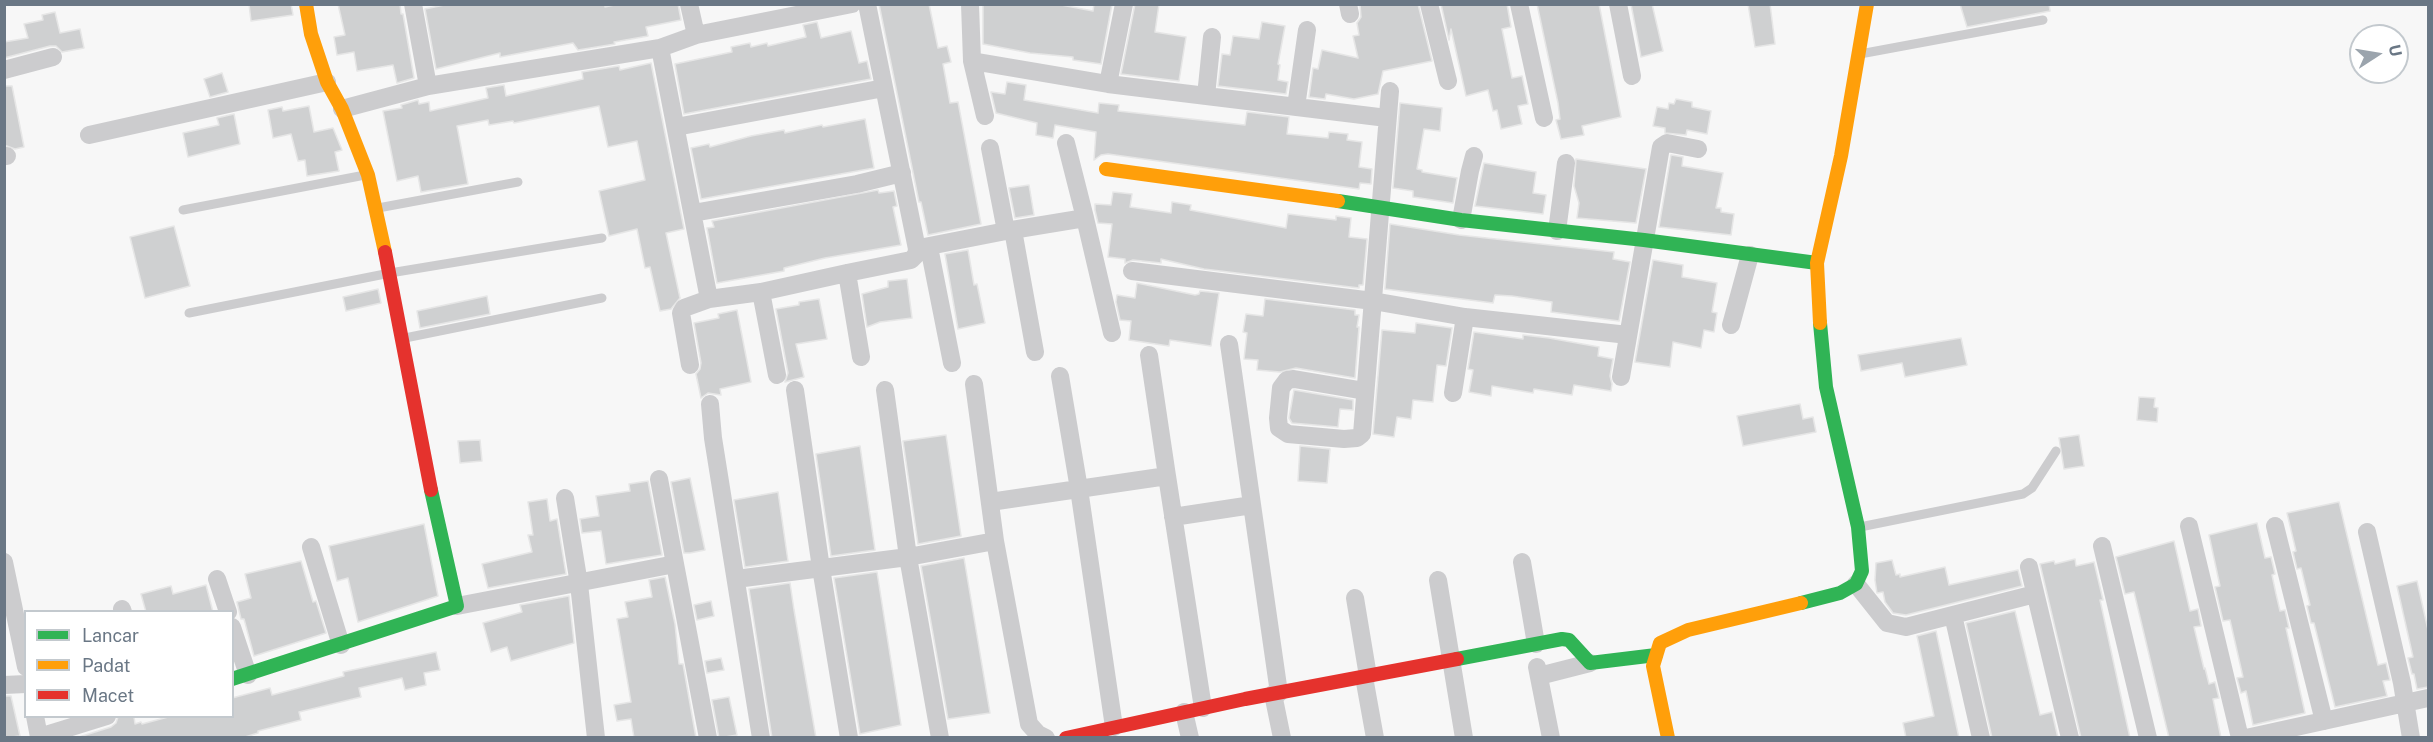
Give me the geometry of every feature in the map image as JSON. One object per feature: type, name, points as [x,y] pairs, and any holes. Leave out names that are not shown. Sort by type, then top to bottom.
[{"type":"street","points":[[306,4],[311,34],[327,82],[342,109],[368,175],[457,606]]},
{"type":"street","points":[[413,4],[428,86]]},
{"type":"street","points":[[689,4],[696,35]]},
{"type":"street","points":[[342,109],[428,86],[660,48],[696,35],[852,4]]},
{"type":"street","points":[[867,4],[902,174],[952,363]]},
{"type":"street","points":[[970,4],[972,61],[985,117]]},
{"type":"street","points":[[1108,84],[1124,4]]},
{"type":"street","points":[[1429,4],[1448,81]]},
{"type":"street","points":[[1519,4],[1544,118]]},
{"type":"street","points":[[1618,4],[1632,76]]},
{"type":"street","points":[[1668,738],[1653,666],[1660,643],[1688,630],[1840,593],[1856,584],[1863,565],[1857,527],[1826,387],[1817,263],[1841,156],[1867,4]]},
{"type":"street","points":[[1296,107],[1307,30]]},
{"type":"street","points":[[1206,96],[1212,37]]},
{"type":"street","points":[[660,48],[709,299]]},
{"type":"street","points":[[4,70],[53,57]]},
{"type":"street","points":[[972,61],[1108,84],[1387,118]]},
{"type":"street","points":[[88,135],[327,82]]},
{"type":"street","points":[[676,127],[884,88]]},
{"type":"street","points":[[1365,391],[1294,379],[1287,380],[1281,388],[1279,428],[1288,434],[1344,439],[1357,438],[1362,434],[1390,91]]},
{"type":"street","points":[[1066,143],[1113,333]]},
{"type":"street","points":[[1621,377],[1661,147],[1667,143],[1698,149]]},
{"type":"street","points":[[990,148],[1035,352]]},
{"type":"street","points":[[1461,220],[1474,156]]},
{"type":"street","points":[[1557,231],[1566,163]]},
{"type":"street","points":[[1106,169],[1461,220],[1644,240],[1817,263]]},
{"type":"street","points":[[693,213],[902,174]]},
{"type":"street","points":[[690,365],[681,313],[684,308],[709,299],[761,292],[911,260],[923,248],[1085,218]]},
{"type":"street","points":[[1731,325],[1750,255]]},
{"type":"street","points":[[1132,270],[1373,301],[1465,317],[1628,335]]},
{"type":"street","points":[[847,273],[861,357]]},
{"type":"street","points":[[761,292],[777,375]]},
{"type":"street","points":[[1453,393],[1465,317]]},
{"type":"street","points":[[1229,344],[1282,738]]},
{"type":"street","points":[[1149,355],[1203,708]]},
{"type":"street","points":[[1060,375],[1080,489],[1105,732]]},
{"type":"street","points":[[974,384],[995,541],[1029,724],[1038,734],[1046,738]]},
{"type":"street","points":[[795,390],[849,738]]},
{"type":"street","points":[[885,390],[908,557],[940,738]]},
{"type":"street","points":[[710,404],[713,438],[761,738]]},
{"type":"street","points":[[990,502],[1167,476]]},
{"type":"street","points":[[659,479],[708,738]]},
{"type":"street","points":[[565,498],[579,584],[596,738]]},
{"type":"street","points":[[1173,517],[1252,506]]},
{"type":"street","points":[[2189,526],[2240,738]]},
{"type":"street","points":[[2275,526],[2317,727]]},
{"type":"street","points":[[2367,532],[2411,738]]},
{"type":"street","points":[[736,579],[908,557],[995,541]]},
{"type":"street","points":[[2102,546],[2148,738]]},
{"type":"street","points":[[311,548],[341,645]]},
{"type":"street","points":[[4,562],[24,657]]},
{"type":"street","points":[[1522,562],[1536,644]]},
{"type":"street","points":[[234,640],[240,677],[457,606],[675,564]]},
{"type":"street","points":[[2029,567],[2070,738]]},
{"type":"street","points":[[218,579],[227,610]]},
{"type":"street","points":[[1438,580],[1464,738]]},
{"type":"street","points":[[1856,584],[1887,623],[1906,627],[2035,594]]},
{"type":"street","points":[[1354,598],[1375,738]]},
{"type":"street","points":[[1953,615],[1981,738]]},
{"type":"street","points":[[1066,738],[1105,732],[1184,712],[1276,693],[1562,639],[1569,640],[1590,663]]},
{"type":"street","points":[[1551,738],[1538,671],[1656,655]]},
{"type":"street","points":[[4,685],[24,684]]},
{"type":"street","points":[[2246,738],[2317,727],[2428,698]]},
{"type":"street","points":[[1184,712],[1190,738]]},
{"type":"street","points":[[35,718],[39,737],[104,718]]},
{"type":"lane","points":[[1857,54],[2043,20]]},
{"type":"lane","points":[[183,210],[368,175]]},
{"type":"lane","points":[[376,208],[518,182]]},
{"type":"lane","points":[[189,313],[390,273],[602,238]]},
{"type":"lane","points":[[401,339],[603,298]]},
{"type":"lane","points":[[1857,527],[2023,494],[2032,488],[2056,451]]},
{"type":"building","points":[[249,4],[291,4],[293,15],[251,21]]},
{"type":"building","points":[[338,4],[400,4],[414,78],[397,83],[393,65],[357,71],[354,52],[337,55],[334,37],[345,35]]},
{"type":"building","points":[[449,4],[605,4],[605,7],[619,4],[678,4],[681,20],[646,27],[648,36],[614,42],[615,44],[578,50],[573,43],[500,57],[500,53],[436,69],[425,9]]},
{"type":"building","points":[[879,4],[929,4],[938,48],[947,46],[951,62],[943,64],[950,103],[958,102],[981,224],[928,235],[921,202],[919,202]]},
{"type":"building","points":[[983,4],[1056,4],[1093,11],[1094,4],[1112,4],[1101,64],[1073,60],[1073,57],[1030,53],[983,44]]},
{"type":"building","points":[[1135,4],[1159,4],[1155,32],[1186,37],[1179,81],[1121,74]]},
{"type":"building","points":[[1360,4],[1418,4],[1432,61],[1383,71],[1378,94],[1354,99],[1326,94],[1325,99],[1309,97],[1313,68],[1318,69],[1322,50],[1358,58],[1353,36],[1359,35],[1357,23],[1361,17]]},
{"type":"building","points":[[1441,4],[1507,4],[1511,27],[1502,29],[1512,78],[1522,76],[1528,104],[1518,106],[1522,124],[1501,129],[1497,110],[1493,111],[1488,90],[1466,96],[1451,29],[1449,40]]},
{"type":"building","points":[[1537,4],[1599,4],[1621,117],[1582,126],[1584,135],[1561,139],[1556,120],[1560,119],[1558,103]]},
{"type":"building","points":[[1631,4],[1652,4],[1663,51],[1641,57]]},
{"type":"building","points":[[1748,4],[1770,4],[1775,44],[1755,47]]},
{"type":"building","points":[[1960,4],[2049,4],[2050,11],[1967,27]]},
{"type":"building","points":[[55,12],[60,33],[80,29],[84,48],[62,52],[56,46],[50,46],[4,58],[4,42],[28,38],[24,24],[43,20],[42,15]]},
{"type":"building","points":[[817,22],[821,38],[851,31],[859,63],[867,61],[871,79],[684,114],[675,64],[732,52],[731,47],[750,43],[751,47],[767,43],[768,46],[806,37],[803,25]]},
{"type":"building","points":[[1262,22],[1285,26],[1278,64],[1280,65],[1278,80],[1288,82],[1286,94],[1218,86],[1222,54],[1230,55],[1233,36],[1259,39]]},
{"type":"building","points":[[651,63],[684,229],[666,233],[680,298],[671,309],[660,311],[650,267],[645,268],[637,229],[609,236],[599,191],[645,180],[637,141],[608,147],[599,106],[514,123],[513,121],[489,125],[488,120],[457,126],[468,184],[421,192],[418,176],[397,181],[383,111],[402,108],[401,105],[418,100],[419,104],[429,102],[430,111],[488,98],[486,88],[504,85],[506,96],[583,79],[582,72],[619,66],[620,70]]},
{"type":"building","points":[[222,73],[228,92],[210,97],[204,79]]},
{"type":"building","points":[[1007,82],[1026,85],[1024,100],[1098,113],[1099,103],[1119,105],[1118,111],[1245,125],[1247,112],[1289,117],[1287,134],[1328,138],[1329,132],[1348,134],[1347,140],[1362,142],[1359,167],[1372,169],[1371,184],[1360,183],[1359,189],[1108,154],[1101,155],[1094,160],[1096,132],[1055,125],[1053,138],[1036,135],[1037,123],[996,113],[991,92],[1005,94]]},
{"type":"building","points":[[4,86],[12,86],[24,147],[15,149],[4,145]]},
{"type":"building","points":[[1676,99],[1692,102],[1692,107],[1711,111],[1707,134],[1687,130],[1686,135],[1665,133],[1665,128],[1653,126],[1657,107],[1668,109],[1669,103],[1674,104]]},
{"type":"building","points":[[1400,103],[1442,108],[1440,131],[1424,129],[1417,169],[1422,172],[1457,178],[1453,203],[1413,197],[1413,191],[1393,188]]},
{"type":"building","points":[[309,106],[314,132],[333,128],[342,150],[335,152],[339,171],[307,176],[305,160],[298,161],[291,134],[273,138],[268,110],[282,107],[283,111]]},
{"type":"building","points":[[234,114],[240,144],[188,157],[183,133],[219,125],[217,118]]},
{"type":"building","points":[[865,119],[874,168],[701,199],[691,148],[709,144],[710,147],[784,130],[785,133]]},
{"type":"building","points":[[1671,155],[1683,157],[1682,166],[1723,173],[1716,208],[1721,208],[1721,212],[1734,214],[1731,235],[1659,227]]},
{"type":"building","points":[[1576,159],[1646,169],[1636,223],[1577,218],[1579,203],[1574,186]]},
{"type":"building","points":[[1484,163],[1536,172],[1533,193],[1546,195],[1543,214],[1475,206]]},
{"type":"building","points":[[1029,185],[1034,215],[1015,218],[1009,188]]},
{"type":"building","points":[[878,190],[879,193],[894,191],[897,206],[893,207],[901,245],[825,258],[784,268],[784,271],[717,283],[707,228],[714,227],[712,221]]},
{"type":"building","points":[[1113,192],[1132,194],[1130,207],[1171,213],[1172,202],[1191,205],[1190,210],[1286,228],[1288,214],[1336,220],[1336,216],[1351,218],[1349,237],[1367,239],[1363,285],[1359,285],[1359,288],[1204,269],[1161,259],[1161,263],[1133,260],[1125,263],[1125,259],[1108,257],[1112,224],[1098,223],[1095,204],[1111,205]]},
{"type":"building","points":[[1390,224],[1459,235],[1614,252],[1613,259],[1630,262],[1619,321],[1551,312],[1552,302],[1512,296],[1495,295],[1493,303],[1385,289]]},
{"type":"building","points":[[174,226],[190,286],[145,298],[130,237]]},
{"type":"building","points":[[968,250],[974,285],[977,284],[985,323],[958,329],[945,254]]},
{"type":"building","points":[[1653,260],[1683,265],[1682,277],[1717,283],[1712,312],[1717,313],[1714,332],[1704,330],[1701,348],[1673,342],[1670,367],[1635,362]]},
{"type":"building","points":[[907,279],[912,318],[880,322],[867,327],[862,294],[888,287],[888,281]]},
{"type":"building","points":[[1137,283],[1195,295],[1200,291],[1219,293],[1211,346],[1170,340],[1169,346],[1129,340],[1131,321],[1120,320],[1116,302],[1117,295],[1135,298]]},
{"type":"building","points":[[378,289],[381,303],[346,311],[343,297]]},
{"type":"building","points":[[487,296],[490,314],[420,328],[417,311]]},
{"type":"building","points":[[819,299],[827,339],[796,344],[804,377],[785,382],[788,373],[776,309]]},
{"type":"building","points":[[1265,299],[1355,310],[1355,315],[1359,315],[1357,327],[1359,327],[1355,378],[1296,368],[1280,372],[1257,370],[1258,360],[1244,359],[1247,333],[1243,332],[1246,314],[1263,316]]},
{"type":"building","points":[[737,310],[751,382],[720,389],[721,395],[708,393],[701,398],[696,374],[701,363],[694,323],[719,318],[718,314]]},
{"type":"building","points":[[1416,323],[1452,328],[1446,366],[1437,365],[1433,402],[1413,400],[1411,419],[1397,417],[1394,437],[1373,434],[1382,330],[1415,333]]},
{"type":"building","points":[[1474,332],[1523,339],[1523,335],[1549,338],[1599,347],[1598,356],[1613,359],[1610,376],[1611,391],[1574,385],[1572,395],[1534,389],[1533,393],[1492,386],[1491,396],[1469,392],[1473,370],[1468,369]]},
{"type":"building","points":[[1961,338],[1967,365],[1905,377],[1902,363],[1861,371],[1858,355]]},
{"type":"building","points":[[1294,390],[1353,400],[1353,410],[1340,409],[1338,427],[1292,423],[1289,418]]},
{"type":"building","points":[[2139,397],[2155,398],[2154,407],[2158,408],[2157,422],[2137,420]]},
{"type":"building","points":[[1800,404],[1803,419],[1813,417],[1816,432],[1743,446],[1737,416]]},
{"type":"building","points":[[946,435],[961,536],[918,544],[903,441]]},
{"type":"building","points":[[2079,435],[2084,466],[2064,469],[2059,438]]},
{"type":"building","points":[[480,440],[482,461],[460,463],[458,441]]},
{"type":"building","points":[[860,446],[875,550],[831,556],[816,454]]},
{"type":"building","points":[[1300,446],[1330,449],[1327,483],[1298,481]]},
{"type":"building","points":[[690,478],[705,550],[684,553],[671,482]]},
{"type":"building","points":[[648,481],[662,555],[606,564],[601,531],[582,533],[580,519],[599,516],[596,496],[630,491],[629,484]]},
{"type":"building","points":[[778,492],[788,561],[745,567],[734,500]]},
{"type":"building","points":[[547,499],[550,521],[557,519],[566,574],[488,588],[482,564],[532,552],[528,535],[533,535],[528,502]]},
{"type":"building","points":[[2339,502],[2378,665],[2386,663],[2390,680],[2383,681],[2387,696],[2335,707],[2314,623],[2311,623],[2307,606],[2310,605],[2301,568],[2297,569],[2293,552],[2296,551],[2287,513]]},
{"type":"building","points":[[2257,523],[2265,558],[2271,557],[2275,574],[2272,575],[2280,611],[2285,610],[2289,628],[2286,628],[2305,713],[2253,725],[2246,691],[2241,693],[2237,678],[2243,677],[2230,620],[2223,621],[2215,587],[2220,586],[2209,535]]},
{"type":"building","points":[[424,524],[438,596],[358,622],[348,578],[337,581],[329,546]]},
{"type":"building","points":[[2174,541],[2190,611],[2198,609],[2201,626],[2194,627],[2209,684],[2215,682],[2219,698],[2213,699],[2221,738],[2169,738],[2134,592],[2125,594],[2116,557]]},
{"type":"building","points":[[964,558],[990,713],[948,719],[921,566]]},
{"type":"building","points":[[2075,559],[2076,566],[2094,562],[2130,738],[2081,738],[2040,564],[2054,561],[2055,564]]},
{"type":"building","points":[[1892,560],[1896,575],[1900,574],[1900,577],[1945,567],[1949,585],[2018,570],[2022,586],[1906,615],[1893,613],[1885,602],[1883,592],[1877,593],[1875,580],[1876,563]]},
{"type":"building","points":[[301,561],[313,602],[316,601],[326,633],[254,656],[237,602],[251,598],[245,574]]},
{"type":"building","points":[[877,572],[901,725],[860,734],[834,578]]},
{"type":"building","points":[[665,577],[675,624],[679,664],[683,664],[696,738],[634,738],[631,719],[617,721],[614,705],[631,702],[617,619],[628,617],[625,602],[652,597],[649,580]]},
{"type":"building","points":[[2417,581],[2428,630],[2428,687],[2417,689],[2408,658],[2413,657],[2397,586]]},
{"type":"building","points":[[790,583],[816,738],[772,738],[749,589]]},
{"type":"building","points":[[206,585],[212,610],[145,610],[141,594],[171,586],[173,594]]},
{"type":"building","points":[[569,596],[574,643],[511,661],[507,647],[491,652],[483,623],[522,612],[520,605]]},
{"type":"building","points":[[711,601],[714,616],[697,620],[694,605]]},
{"type":"building","points":[[2015,611],[2040,715],[2052,712],[2058,738],[1992,738],[1966,623]]},
{"type":"building","points":[[1936,631],[1959,738],[1906,738],[1903,723],[1934,716],[1917,636]]},
{"type":"building","points":[[436,652],[440,670],[424,673],[426,685],[405,690],[402,678],[359,688],[361,697],[299,712],[301,720],[258,731],[258,733],[242,738],[76,738],[111,727],[118,718],[134,718],[135,724],[141,722],[142,724],[164,718],[234,718],[234,697],[270,688],[272,695],[344,676],[343,672]]},
{"type":"building","points":[[721,658],[724,670],[707,673],[705,661]]},
{"type":"building","points":[[4,696],[11,696],[20,736],[4,738]]},
{"type":"building","points":[[729,697],[737,735],[719,738],[712,700]]},
{"type":"traffic: fast","points":[[1338,201],[1461,220],[1644,240],[1817,263]]},
{"type":"traffic: fast","points":[[1801,603],[1840,593],[1856,584],[1862,571],[1858,527],[1826,387],[1820,323]]},
{"type":"traffic: fast","points":[[234,678],[457,606],[431,490]]},
{"type":"traffic: fast","points":[[1457,659],[1562,639],[1569,640],[1590,663],[1656,655]]},
{"type":"traffic: slow","points":[[306,4],[311,34],[327,82],[342,109],[368,175],[385,252]]},
{"type":"traffic: slow","points":[[1820,323],[1817,263],[1841,156],[1867,4]]},
{"type":"traffic: slow","points":[[1106,169],[1338,201]]},
{"type":"traffic: slow","points":[[1668,738],[1653,666],[1660,643],[1688,630],[1801,603]]},
{"type":"traffic: jam","points":[[385,252],[431,490]]},
{"type":"traffic: jam","points":[[1066,738],[1245,699],[1457,659]]}]
